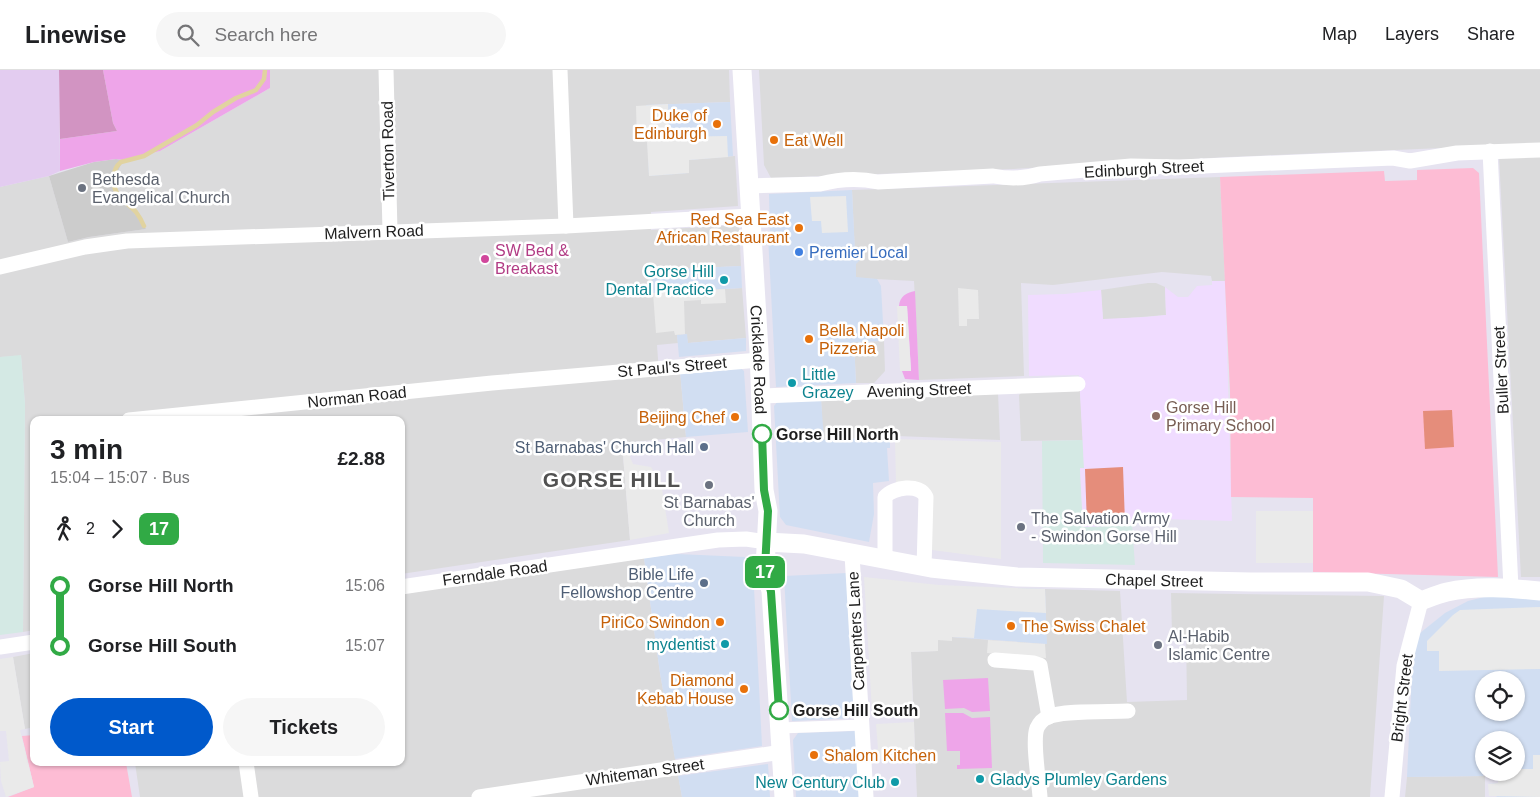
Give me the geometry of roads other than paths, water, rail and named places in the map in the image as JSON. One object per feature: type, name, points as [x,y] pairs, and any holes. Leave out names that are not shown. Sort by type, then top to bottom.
[{"type":"street","name":"Tiverton Road","points":[[386,70],[390,232]]},
{"type":"street","points":[[560,70],[566,226]]},
{"type":"street","name":"Cricklade Road","points":[[742,70],[761,396],[764,490],[768,511],[765,568],[771,592],[784,797]]},
{"type":"street","name":"Edinburgh Street","points":[[748,186],[993,176],[1016,178],[1040,174],[1148,166],[1180,167],[1393,158],[1410,162],[1457,153],[1540,150]]},
{"type":"street","name":"Buller Street","points":[[1490,152],[1511,588]]},
{"type":"street","name":"Malvern Road","points":[[0,267],[85,247],[118,242],[566,226],[750,216]]},
{"type":"street","name":"St Paul's Street","points":[[585,375],[759,360]]},
{"type":"street","name":"Norman Road","points":[[170,416],[585,375]]},
{"type":"street","name":"Avening Street","points":[[761,396],[1078,384]]},
{"type":"street","points":[[884,560],[885,497],[890,492],[896,490],[916,489],[923,492],[926,497],[924,568]]},
{"type":"street","name":"Ferndale Road","points":[[405,586],[718,540],[746,539],[766,542]]},
{"type":"street","name":"Chapel Street","points":[[766,542],[804,544],[924,568],[1017,576],[1251,582],[1368,582],[1401,589],[1421,601]]},
{"type":"street","name":"Carpenters Lane","points":[[852,554],[866,797]]},
{"type":"street","points":[[1421,601],[1450,591],[1477,588],[1511,588],[1540,591]]},
{"type":"street","name":"Bright Street","points":[[1392,797],[1404,666],[1421,601]]},
{"type":"street","points":[[0,647],[30,643]]},
{"type":"street","points":[[995,660],[1040,665],[1048,717]]},
{"type":"street","points":[[1040,797],[1036,732],[1040,724],[1048,717],[1065,714],[1128,711]]},
{"type":"street","points":[[780,728],[862,725]]},
{"type":"street","name":"Whiteman Street","points":[[479,797],[515,794],[782,752]]},
{"type":"street","points":[[247,766],[251,797]]},
{"type":"waterway","points":[[144,226],[136,212],[117,193],[114,174],[118,165],[121,162],[144,156],[197,125],[213,112],[236,98],[256,90],[264,79],[265,70]]},
{"type":"place","name":"Duke of Edinburgh","points":[[717,124]]},
{"type":"place","name":"Eat Well","points":[[774,140]]},
{"type":"place","name":"Bethesda Evangelical Church","points":[[82,188]]},
{"type":"place","name":"Red Sea East African Restaurant","points":[[799,228]]},
{"type":"place","name":"Premier Local","points":[[799,252]]},
{"type":"place","name":"SW Bed & Breakast","points":[[485,259]]},
{"type":"place","name":"Gorse Hill Dental Practice","points":[[724,280]]},
{"type":"place","name":"Bella Napoli Pizzeria","points":[[809,339]]},
{"type":"place","name":"Little Grazey","points":[[792,383]]},
{"type":"place","name":"Gorse Hill Primary School","points":[[1156,416]]},
{"type":"place","name":"Beijing Chef","points":[[735,417]]},
{"type":"place","name":"Gorse Hill North","points":[[762,434]]},
{"type":"place","name":"St Barnabas' Church Hall","points":[[704,447]]},
{"type":"place","name":"St Barnabas' Church","points":[[709,485]]},
{"type":"place","name":"The Salvation Army - Swindon Gorse Hill","points":[[1021,527]]},
{"type":"place","name":"Bible Life Fellowshop Centre","points":[[704,583]]},
{"type":"place","name":"PiriCo Swindon","points":[[720,622]]},
{"type":"place","name":"The Swiss Chalet","points":[[1011,626]]},
{"type":"place","name":"mydentist","points":[[725,644]]},
{"type":"place","name":"Al-Habib Islamic Centre","points":[[1158,645]]},
{"type":"place","name":"Diamond Kebab House","points":[[744,689]]},
{"type":"place","name":"Gorse Hill South","points":[[779,710]]},
{"type":"place","name":"Shalom Kitchen","points":[[814,755]]},
{"type":"place","name":"Gladys Plumley Gardens","points":[[980,779]]},
{"type":"place","name":"New Century Club","points":[[895,782]]},
{"type":"district","name":"GORSE HILL","points":[[612,479]]}]
